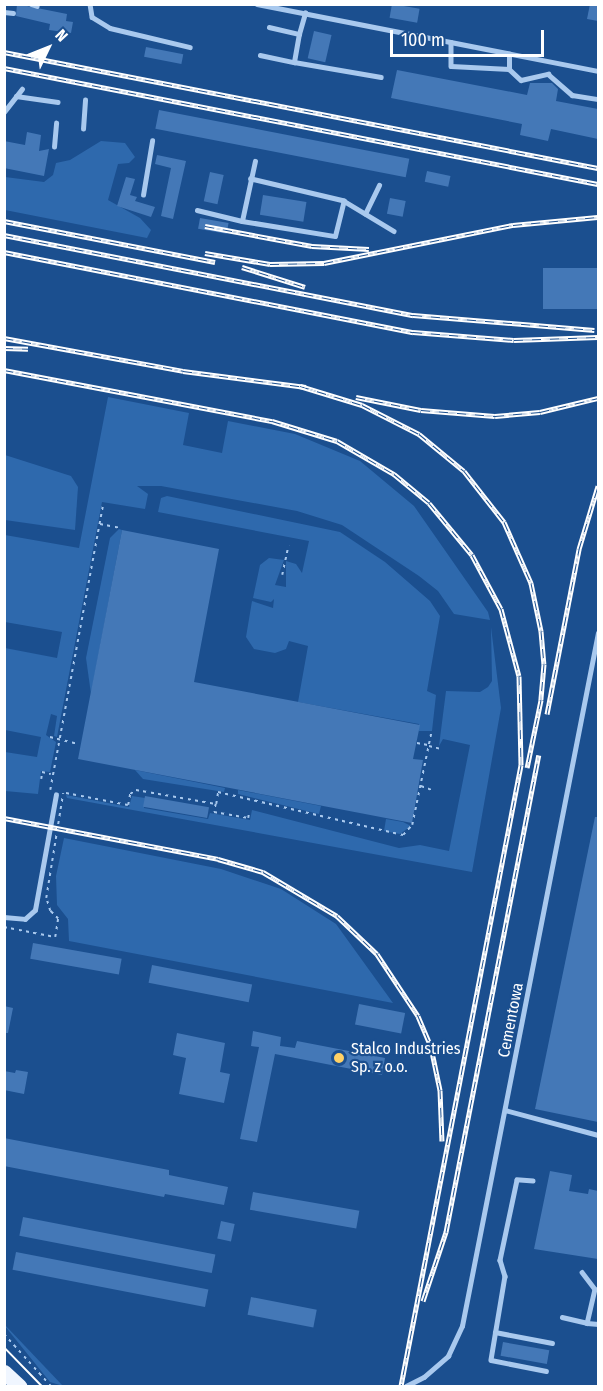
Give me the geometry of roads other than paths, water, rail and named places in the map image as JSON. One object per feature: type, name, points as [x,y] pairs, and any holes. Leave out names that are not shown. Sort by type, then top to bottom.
[{"type":"main road","points":[[4,1372],[19,1386]]},
{"type":"lane","points":[[90,4],[92,17],[110,28],[190,47]]},
{"type":"lane","points":[[257,4],[508,54],[533,55],[598,71]]},
{"type":"lane","points":[[4,12],[13,13]]},
{"type":"lane","points":[[294,62],[304,13]]},
{"type":"lane","points":[[270,27],[299,34]]},
{"type":"lane","points":[[451,42],[451,66],[509,69],[521,80],[548,74],[572,95],[598,99]]},
{"type":"lane","points":[[508,54],[509,69]]},
{"type":"lane","points":[[260,55],[381,77]]},
{"type":"lane","points":[[4,112],[22,89]]},
{"type":"lane","points":[[16,96],[58,102]]},
{"type":"lane","points":[[83,129],[85,100]]},
{"type":"lane","points":[[54,147],[56,123]]},
{"type":"lane","points":[[143,195],[152,141]]},
{"type":"lane","points":[[242,221],[255,161]]},
{"type":"lane","points":[[251,179],[344,201],[394,231]]},
{"type":"lane","points":[[365,214],[379,185]]},
{"type":"lane","points":[[197,210],[242,221],[334,236],[344,201]]},
{"type":"lane","name":"Cementowa","points":[[406,1386],[424,1377],[444,1362],[458,1340],[598,633]]},
{"type":"lane","points":[[4,917],[25,919],[35,910],[56,795]]},
{"type":"lane","points":[[505,1110],[598,1135]]},
{"type":"lane","points":[[533,1181],[517,1180],[500,1260],[505,1276],[491,1360],[546,1371]]},
{"type":"lane","points":[[582,1272],[597,1290],[587,1323]]},
{"type":"lane","points":[[562,1317],[598,1324]]},
{"type":"lane","points":[[495,1332],[552,1344]]},
{"type":"tram line","points":[[4,1347],[42,1386]]},
{"type":"railway","points":[[4,52],[598,168]]},
{"type":"railway","points":[[4,68],[598,184]]},
{"type":"railway","points":[[205,253],[270,264],[324,263],[513,225],[598,217]]},
{"type":"railway","points":[[4,221],[215,262]]},
{"type":"railway","points":[[205,226],[312,246],[369,249]]},
{"type":"railway","points":[[4,235],[413,315],[594,330]]},
{"type":"railway","points":[[4,252],[413,332],[514,340],[598,337]]},
{"type":"railway","points":[[242,267],[305,287]]},
{"type":"railway","points":[[4,338],[183,371],[306,387]]},
{"type":"railway","points":[[4,348],[28,349]]},
{"type":"railway","points":[[4,370],[272,421],[337,441],[394,474],[429,503],[472,555],[501,609],[519,676],[521,765],[401,1386]]},
{"type":"railway","points":[[300,386],[362,405],[419,434],[464,471],[504,522],[531,583],[541,631],[544,664],[541,700],[527,768]]},
{"type":"railway","points":[[356,397],[421,410],[495,416],[540,412],[598,398]]},
{"type":"railway","points":[[547,714],[579,549],[598,486]]},
{"type":"railway","points":[[423,1301],[446,1232],[539,755]]},
{"type":"railway","points":[[4,818],[218,859],[263,872],[337,916],[377,954],[418,1016],[431,1047],[440,1090],[442,1141]]},
{"type":"place","name":"Stalco Industries Sp. z o.o.","points":[[339,1058]]}]
